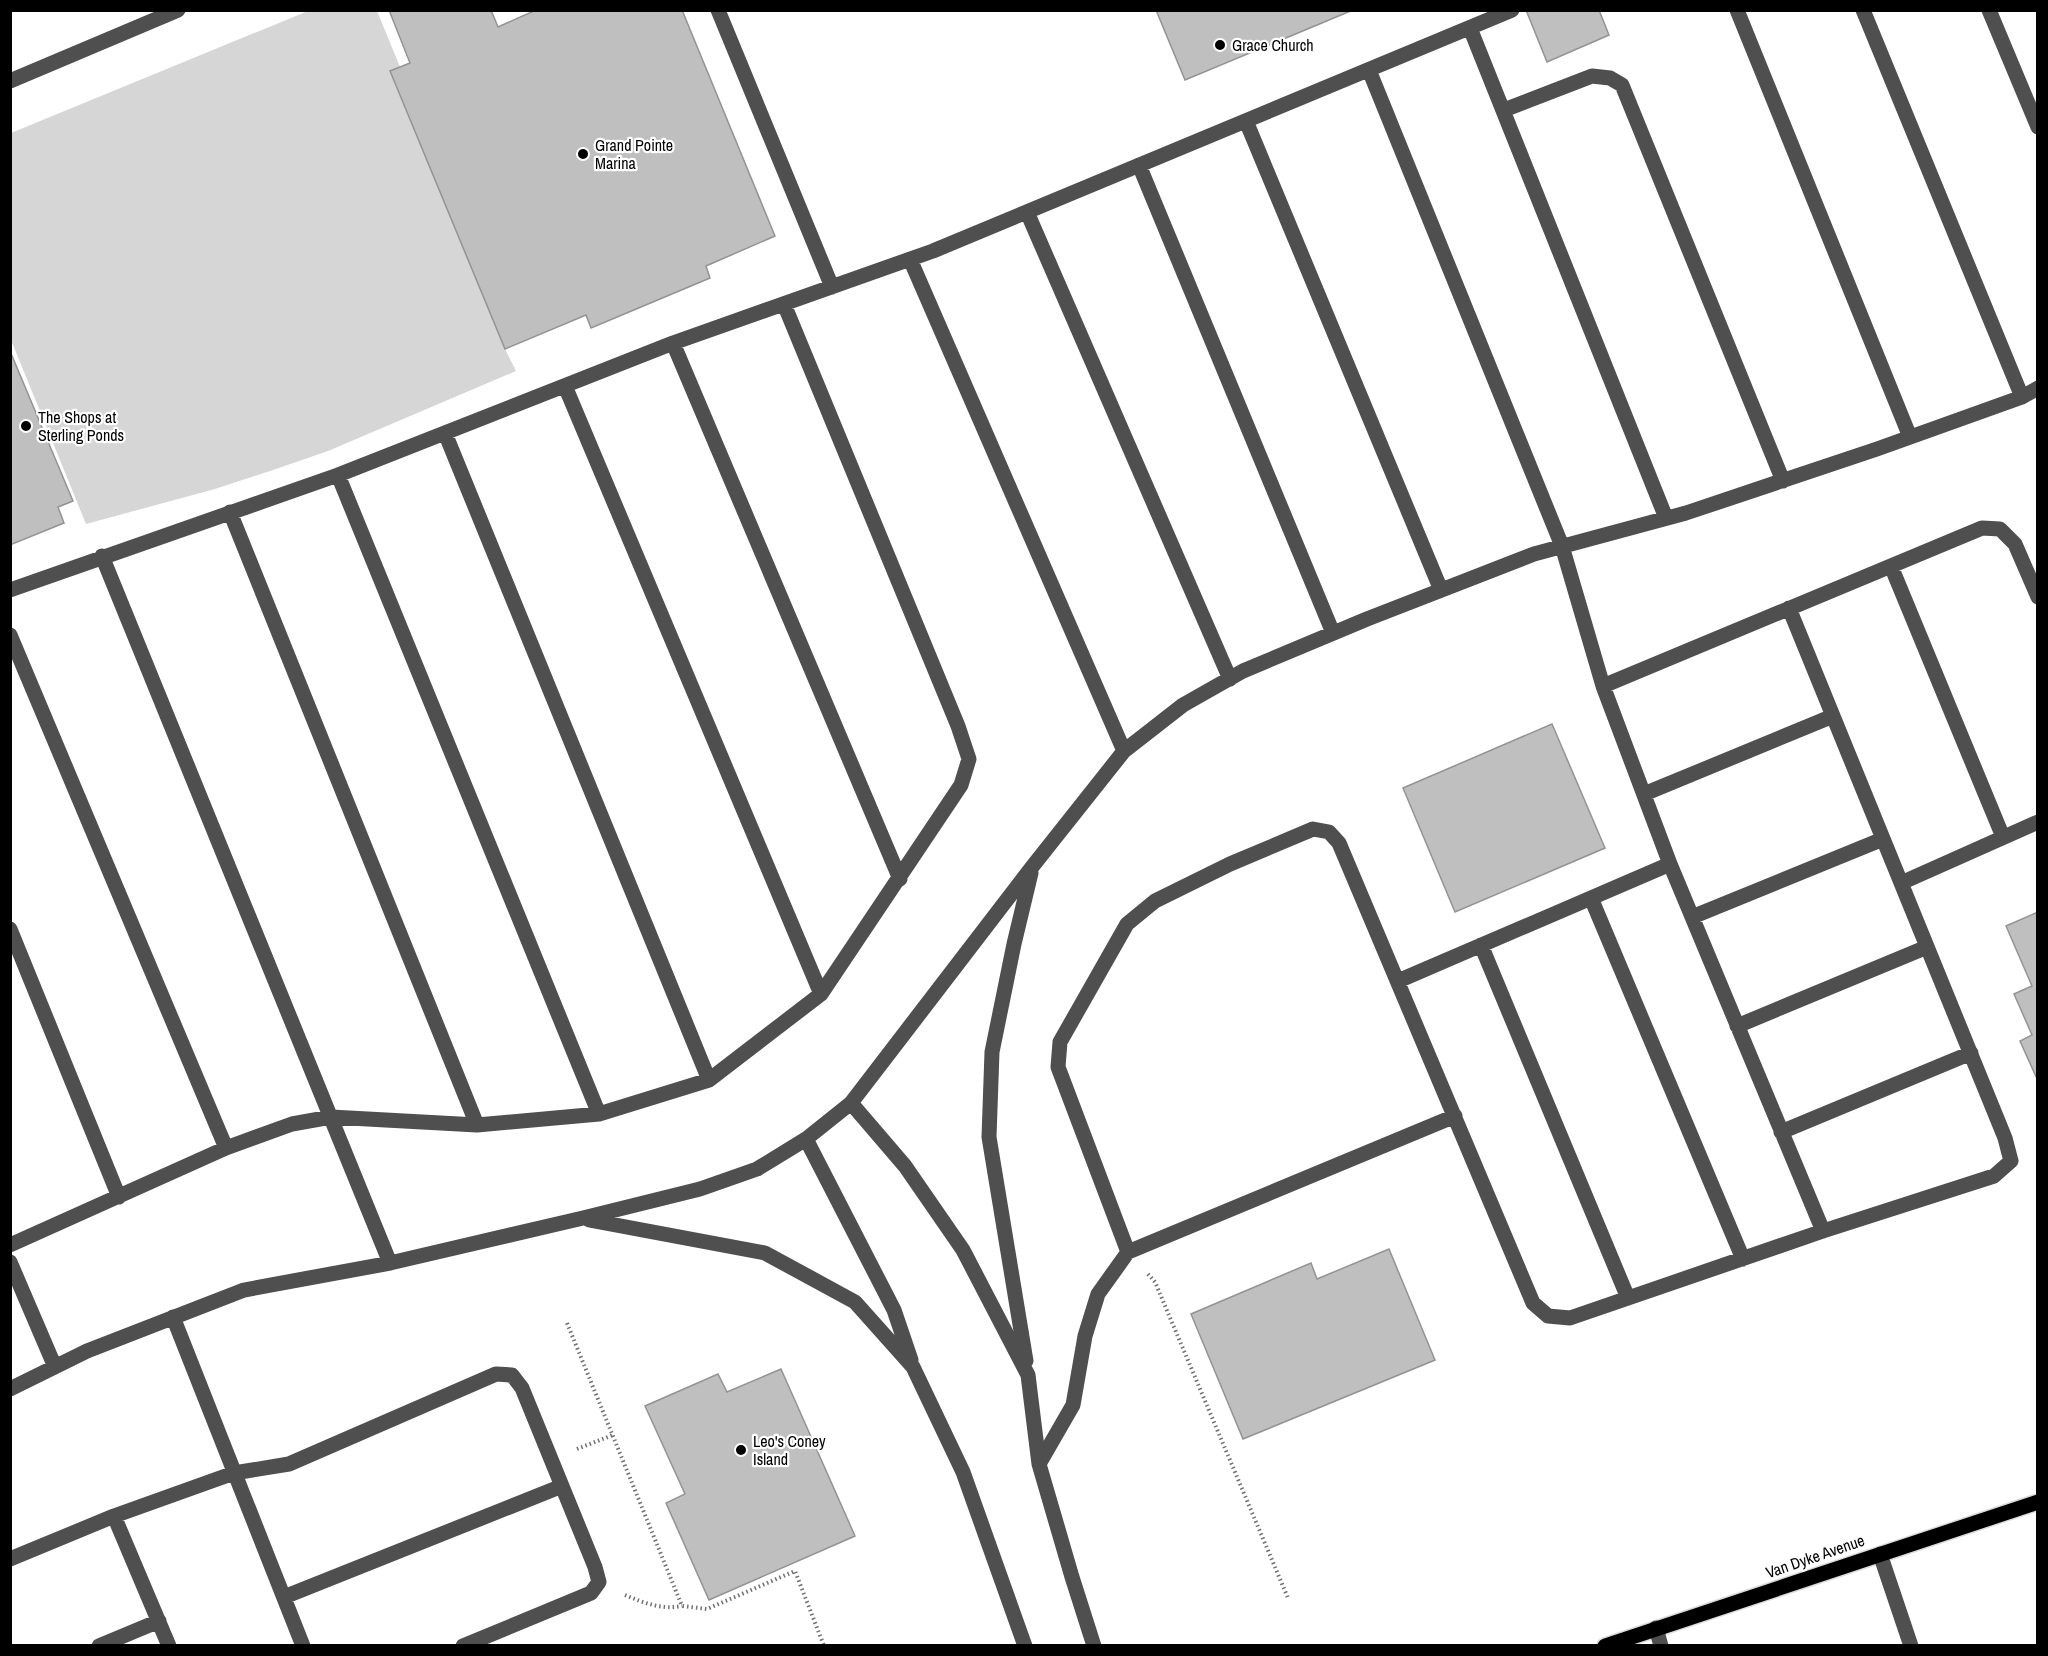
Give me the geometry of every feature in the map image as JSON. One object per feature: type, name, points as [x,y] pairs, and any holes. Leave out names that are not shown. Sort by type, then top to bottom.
[{"type":"main road","name":"Van Dyke Avenue","points":[[1605,1646],[2037,1502]]},
{"type":"lane","points":[[10,81],[178,10]]},
{"type":"lane","points":[[718,10],[832,287]]},
{"type":"lane","points":[[10,590],[338,475],[674,343],[910,259],[1512,10]]},
{"type":"lane","points":[[1737,10],[1910,437]]},
{"type":"lane","points":[[1863,10],[2022,397]]},
{"type":"lane","points":[[1989,10],[2037,128]]},
{"type":"lane","points":[[1470,28],[1666,518]]},
{"type":"lane","points":[[1369,70],[1562,546],[1603,686],[1670,864],[1823,1231]]},
{"type":"lane","points":[[1504,110],[1592,76],[1610,78],[1622,85],[1783,481]]},
{"type":"lane","points":[[1246,121],[1441,590]]},
{"type":"lane","points":[[1139,165],[1333,633]]},
{"type":"lane","points":[[1028,212],[1230,679]]},
{"type":"lane","points":[[910,259],[1124,751]]},
{"type":"lane","points":[[10,1245],[226,1148],[292,1124],[331,1117],[477,1125],[599,1114],[709,1080],[821,994],[962,785],[969,759],[958,726],[784,304]]},
{"type":"lane","points":[[674,343],[900,879]]},
{"type":"lane","points":[[565,386],[821,994]]},
{"type":"lane","points":[[10,1389],[87,1351],[244,1290],[390,1263],[583,1218],[700,1189],[758,1169],[806,1138],[851,1103],[1124,751],[1183,705],[1230,679],[1333,633],[1534,554],[1666,518],[1783,481],[2022,397],[2037,388]]},
{"type":"lane","points":[[445,433],[709,1080]]},
{"type":"lane","points":[[338,475],[599,1114]]},
{"type":"lane","points":[[230,512],[477,1125]]},
{"type":"lane","points":[[1603,686],[1982,528],[2000,529],[2015,544],[2037,597]]},
{"type":"lane","points":[[102,556],[390,1263]]},
{"type":"lane","points":[[1891,566],[2003,837]]},
{"type":"lane","points":[[1128,1252],[1058,1067],[1060,1042],[1127,924],[1155,901],[1230,864],[1313,829],[1329,832],[1339,843],[1533,1303],[1548,1316],[1570,1318],[1823,1231],[1994,1176],[2011,1161],[2005,1138],[1971,1053],[1789,608]]},
{"type":"lane","points":[[10,634],[226,1148]]},
{"type":"lane","points":[[1644,794],[1833,716]]},
{"type":"lane","points":[[1900,883],[2037,822]]},
{"type":"lane","points":[[1692,917],[1883,839]]},
{"type":"lane","points":[[1398,981],[1670,864]]},
{"type":"lane","points":[[1032,867],[992,1052],[989,1137],[1028,1375],[1039,1464],[1094,1646]]},
{"type":"lane","points":[[1592,898],[1743,1259]]},
{"type":"lane","points":[[10,929],[119,1197]]},
{"type":"lane","points":[[1481,945],[1628,1298]]},
{"type":"lane","points":[[1737,1026],[1927,947]]},
{"type":"lane","points":[[1781,1132],[1971,1053]]},
{"type":"lane","points":[[851,1103],[905,1166],[963,1250],[1028,1375]]},
{"type":"lane","points":[[1039,1464],[1073,1405],[1085,1336],[1098,1294],[1128,1252],[1455,1116]]},
{"type":"lane","points":[[806,1138],[894,1310],[913,1366],[963,1472],[1025,1646]]},
{"type":"lane","points":[[583,1218],[765,1253],[855,1302],[913,1366]]},
{"type":"lane","points":[[10,1262],[55,1367]]},
{"type":"lane","points":[[173,1317],[303,1646]]},
{"type":"lane","points":[[10,1559],[114,1516],[234,1473],[289,1464],[496,1374],[512,1375],[522,1388],[595,1567],[599,1582],[591,1593],[463,1646]]},
{"type":"lane","points":[[284,1597],[562,1486]]},
{"type":"lane","points":[[114,1516],[169,1646]]},
{"type":"lane","points":[[1880,1554],[1911,1646]]},
{"type":"lane","points":[[99,1646],[159,1621]]},
{"type":"lane","points":[[1656,1628],[1661,1646]]},
{"type":"path","points":[[1128,1252],[1155,1282],[1288,1598]]},
{"type":"path","points":[[567,1323],[682,1606]]},
{"type":"path","points":[[551,1459],[613,1435]]},
{"type":"path","points":[[599,1582],[646,1604],[670,1608],[682,1606],[707,1609],[795,1571],[824,1646]]},
{"type":"shaded area","points":[[308,11],[377,11],[505,349],[516,371],[328,451],[215,489],[86,524],[11,340],[11,133]]},
{"type":"building","name":"Grand Pointe Marina","points":[[389,10],[491,10],[498,27],[536,10],[682,10],[775,236],[706,266],[710,278],[591,328],[586,315],[505,349],[390,71],[410,63]]},
{"type":"building","name":"Grace Church","points":[[1156,10],[1353,10],[1185,80]]},
{"type":"building","points":[[1526,10],[1599,10],[1609,35],[1547,62]]},
{"type":"building","name":"The Shops at Sterling Ponds","points":[[10,351],[73,501],[58,507],[64,523],[10,545]]},
{"type":"building","points":[[1552,724],[1605,848],[1455,912],[1403,788]]},
{"type":"building","points":[[2038,912],[2038,1081],[2020,1041],[2032,1035],[2014,994],[2032,986],[2006,926]]},
{"type":"building","points":[[1389,1249],[1435,1360],[1243,1439],[1191,1314],[1311,1263],[1317,1279]]},
{"type":"building","name":"Leo's Coney Island","points":[[781,1369],[855,1536],[709,1600],[666,1503],[685,1494],[645,1406],[718,1374],[727,1392]]},
{"type":"place","name":"Grace Church","points":[[1220,45]]},
{"type":"place","name":"Grand Pointe Marina","points":[[583,154]]},
{"type":"place","name":"The Shops at Sterling Ponds","points":[[26,426]]},
{"type":"place","name":"Leo's Coney Island","points":[[741,1450]]}]
